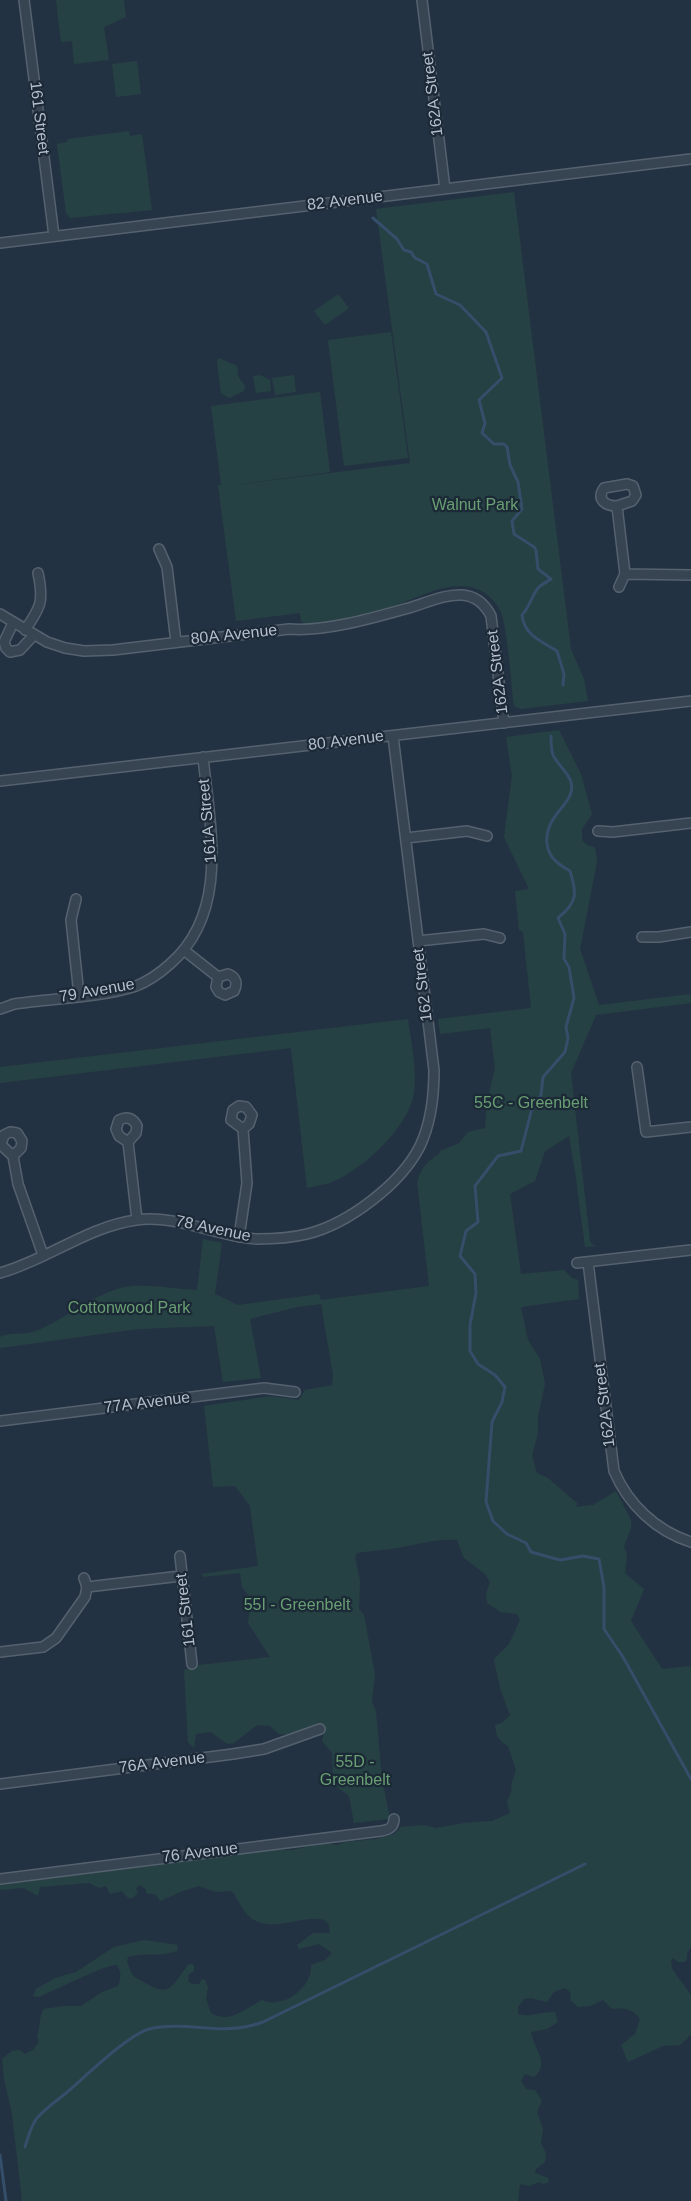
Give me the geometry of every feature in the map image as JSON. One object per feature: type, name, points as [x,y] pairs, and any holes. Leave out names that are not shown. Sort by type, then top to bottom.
[{"type":"street","name":"161 Street","points":[[24,0],[54,236]]},
{"type":"street","name":"162A Street","points":[[422,0],[445,189]]},
{"type":"street","name":"82 Avenue","points":[[0,243],[691,159]]},
{"type":"street","points":[[617,506],[625,574],[620,587]]},
{"type":"street","points":[[159,549],[167,567],[176,642]]},
{"type":"street","points":[[13,623],[4,642],[10,652],[20,650],[42,600],[38,573]]},
{"type":"street","points":[[625,574],[691,575]]},
{"type":"street","name":"162A Street","points":[[434,601],[465,595],[480,602],[488,611],[493,624],[504,723]]},
{"type":"street","name":"80A Avenue","points":[[0,614],[29,633],[65,648],[106,651],[289,629],[300,630],[369,620],[434,601]]},
{"type":"street","name":"80 Avenue","points":[[0,781],[691,701]]},
{"type":"street","name":"162 Street","points":[[359,1209],[392,1182],[410,1162],[419,1147],[429,1117],[432,1098],[434,1070],[393,736]]},
{"type":"street","name":"161A Street","points":[[185,951],[204,912],[212,880],[212,844],[203,757]]},
{"type":"street","points":[[598,831],[612,832],[691,823]]},
{"type":"street","points":[[406,838],[467,831],[487,836]]},
{"type":"street","points":[[76,899],[71,920],[79,996]]},
{"type":"street","points":[[642,937],[691,932]]},
{"type":"street","points":[[418,941],[484,934],[500,939]]},
{"type":"street","points":[[185,951],[218,977]]},
{"type":"street","name":"79 Avenue","points":[[0,1009],[21,1003],[136,986],[155,977],[185,951]]},
{"type":"street","points":[[637,1067],[646,1132],[691,1127]]},
{"type":"street","points":[[238,1237],[247,1183],[243,1129]]},
{"type":"street","points":[[128,1142],[137,1220]]},
{"type":"street","points":[[13,1156],[18,1184],[42,1255]]},
{"type":"street","name":"78 Avenue","points":[[0,1273],[105,1227],[137,1220],[185,1222],[238,1237],[275,1239],[308,1234],[343,1220],[359,1209]]},
{"type":"street","points":[[577,1263],[691,1250]]},
{"type":"street","name":"162A Street","points":[[588,1262],[613,1465],[620,1483],[635,1505],[663,1528],[691,1542]]},
{"type":"street","name":"77A Avenue","points":[[0,1421],[264,1388],[295,1392]]},
{"type":"street","name":"161 Street","points":[[180,1556],[192,1664]]},
{"type":"street","points":[[0,1652],[43,1647],[52,1642],[85,1597],[86,1583],[182,1576]]},
{"type":"street","name":"76A Avenue","points":[[0,1784],[264,1749],[320,1729]]},
{"type":"street","name":"76 Avenue","points":[[0,1879],[381,1831],[393,1826],[394,1819]]},
{"type":"green space","points":[[56,0],[124,0],[126,17],[104,27],[109,60],[74,64],[72,41],[61,42]]},
{"type":"green space","points":[[137,61],[141,94],[116,97],[112,64]]},
{"type":"green space","points":[[129,131],[130,136],[142,134],[152,210],[70,218],[66,213],[57,144],[67,142],[68,139]]},
{"type":"green space","name":"Walnut Park","points":[[514,192],[571,649],[584,679],[588,701],[521,709],[514,706],[507,642],[500,610],[487,595],[473,587],[456,586],[439,589],[386,610],[346,620],[306,624],[301,621],[300,613],[236,621],[218,485],[221,485],[211,406],[320,392],[330,472],[226,486],[410,463],[376,209]]},
{"type":"green space","points":[[338,294],[349,308],[325,325],[314,311]]},
{"type":"green space","points":[[391,332],[408,458],[344,466],[328,340]]},
{"type":"green space","points":[[219,358],[237,366],[238,376],[245,386],[244,391],[229,398],[221,393],[217,361]]},
{"type":"green space","points":[[260,375],[270,380],[271,391],[256,393],[253,376]]},
{"type":"green space","points":[[294,375],[296,392],[275,395],[272,378]]},
{"type":"green space","points":[[559,730],[581,774],[592,814],[582,829],[582,841],[595,847],[597,862],[580,949],[599,1005],[691,994],[691,1003],[596,1015],[571,1073],[590,1241],[597,1246],[585,1247],[569,1136],[545,1151],[535,1181],[510,1194],[521,1274],[564,1270],[572,1278],[578,1280],[579,1299],[521,1307],[528,1340],[540,1359],[545,1384],[538,1416],[538,1433],[532,1456],[537,1473],[548,1478],[578,1504],[575,1507],[593,1505],[616,1491],[631,1520],[631,1528],[624,1546],[627,1554],[625,1573],[644,1589],[631,1621],[662,1669],[691,1666],[691,1947],[687,1960],[684,1962],[678,1962],[673,1958],[671,1960],[672,1969],[691,1995],[691,2035],[680,2045],[663,2046],[628,2062],[621,2045],[635,2034],[640,2019],[631,2011],[612,2009],[603,2000],[590,2006],[578,2007],[570,2000],[571,1993],[565,1988],[554,1992],[547,2002],[531,1998],[524,1999],[518,2007],[518,2014],[555,2012],[558,2022],[547,2029],[531,2032],[540,2055],[541,2066],[534,2077],[525,2074],[521,2081],[526,2089],[535,2090],[542,2101],[537,2112],[543,2129],[541,2143],[546,2153],[545,2162],[536,2169],[535,2173],[548,2178],[549,2182],[543,2184],[539,2182],[529,2186],[520,2184],[518,2201],[22,2201],[12,2114],[2,2059],[12,2051],[20,2050],[25,2054],[33,2050],[39,2042],[37,2036],[44,2009],[81,2006],[102,1992],[118,1986],[120,1973],[117,1965],[111,1966],[38,1997],[33,1996],[36,1989],[55,1978],[76,1972],[114,1947],[144,1940],[178,1945],[177,1951],[171,1953],[128,1957],[127,1961],[132,1974],[149,1985],[163,1990],[173,1985],[189,1964],[194,1965],[194,1971],[189,1974],[188,1981],[192,1984],[199,1984],[202,1979],[205,1980],[208,1987],[206,1999],[211,2013],[225,2017],[237,2014],[262,2000],[279,2002],[287,1999],[302,1988],[307,1981],[311,1965],[325,1960],[332,1953],[319,1944],[299,1949],[297,1945],[313,1933],[330,1933],[329,1925],[325,1920],[307,1919],[278,1924],[260,1922],[248,1915],[232,1891],[216,1892],[199,1886],[160,1901],[156,1895],[146,1893],[146,1889],[139,1885],[136,1889],[138,1892],[131,1898],[122,1891],[110,1894],[106,1886],[99,1888],[89,1883],[40,1887],[38,1896],[23,1888],[0,1890],[0,1885],[211,1857],[219,1858],[230,1854],[292,1850],[324,1843],[337,1845],[377,1839],[394,1834],[401,1827],[424,1825],[436,1828],[492,1821],[510,1813],[507,1801],[516,1770],[508,1746],[502,1742],[495,1729],[495,1725],[502,1723],[510,1715],[501,1691],[494,1661],[509,1644],[520,1620],[517,1614],[501,1612],[487,1603],[486,1594],[490,1582],[485,1574],[464,1558],[457,1540],[432,1541],[357,1553],[355,1557],[360,1580],[359,1609],[364,1615],[375,1674],[372,1701],[376,1712],[382,1779],[390,1819],[354,1823],[349,1796],[333,1784],[332,1753],[322,1741],[325,1729],[321,1723],[286,1735],[279,1734],[270,1726],[257,1725],[234,1743],[227,1744],[211,1732],[196,1734],[194,1748],[188,1742],[184,1670],[199,1665],[270,1657],[248,1623],[251,1599],[242,1587],[240,1573],[203,1577],[202,1574],[258,1566],[250,1506],[235,1486],[213,1487],[204,1406],[271,1396],[299,1400],[305,1390],[332,1385],[333,1375],[321,1304],[297,1307],[250,1319],[261,1378],[223,1382],[214,1326],[138,1329],[0,1348],[0,1337],[36,1331],[94,1299],[119,1289],[140,1286],[197,1290],[203,1239],[222,1243],[215,1294],[238,1305],[319,1294],[321,1300],[429,1286],[417,1182],[425,1166],[440,1151],[459,1143],[468,1132],[485,1128],[487,1102],[495,1068],[490,1028],[440,1034],[438,1019],[531,1008],[523,932],[519,930],[515,891],[529,889],[504,837],[512,776],[506,737]]},
{"type":"green space","points":[[408,1019],[415,1083],[411,1105],[404,1119],[382,1146],[356,1168],[330,1183],[307,1188],[291,1048],[0,1083],[0,1067]]},
{"type":"waterway","points":[[373,218],[397,239],[404,250],[411,252],[415,258],[427,264],[436,294],[460,305],[486,332],[502,378],[479,400],[485,423],[482,433],[494,444],[504,444],[507,447],[510,465],[518,482],[522,509],[512,521],[514,534],[534,547],[538,569],[551,579],[538,588],[522,615],[523,622],[530,633],[557,651],[564,674],[563,685]]},
{"type":"waterway","points":[[551,736],[553,755],[570,778],[572,790],[550,824],[547,833],[550,853],[555,860],[570,871],[575,891],[569,907],[558,918],[565,934],[564,959],[569,967],[574,998],[566,1027],[568,1038],[565,1052],[543,1077],[541,1095],[531,1112],[521,1151],[498,1156],[475,1186],[478,1222],[466,1231],[460,1256],[475,1274],[476,1293],[470,1325],[470,1351],[478,1364],[495,1375],[505,1387],[502,1402],[492,1422],[486,1502],[493,1521],[507,1534],[526,1543],[531,1552],[560,1560],[583,1556],[599,1559],[604,1587],[604,1629],[623,1657],[691,1779]]},
{"type":"waterway","points":[[25,2147],[33,2124],[40,2115],[108,2056],[144,2031],[167,2026],[221,2029],[263,2022],[585,1864]]},
{"type":"waterway","points":[[0,2155],[6,2201]]},
{"type":"park label","name":"55C - Greenbelt","points":[[531,1104]]},
{"type":"park label","name":"Cottonwood Park","points":[[129,1309]]},
{"type":"park label","name":"55I - Greenbelt","points":[[297,1606]]},
{"type":"park label","name":"55D - Greenbelt","points":[[355,1772]]}]
